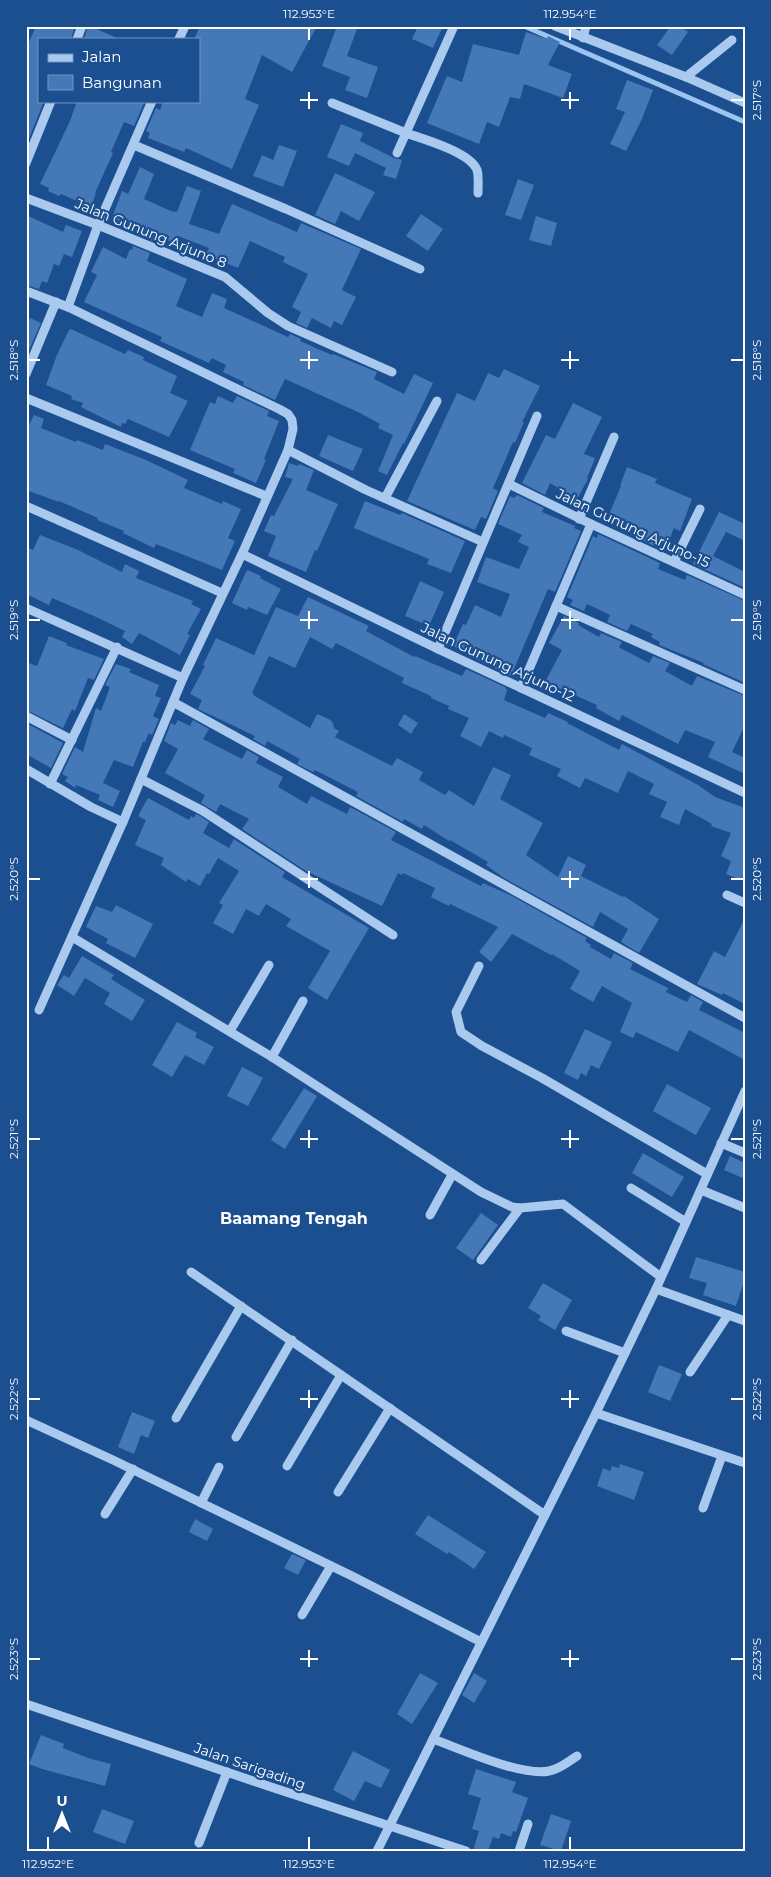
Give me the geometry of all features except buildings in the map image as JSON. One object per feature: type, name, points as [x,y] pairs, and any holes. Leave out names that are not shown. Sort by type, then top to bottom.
[{"type":"street","points":[[77,38],[82,26]]},
{"type":"street","points":[[180,38],[186,26]]},
{"type":"street","points":[[396,153],[454,26]]},
{"type":"street","points":[[555,26],[686,77],[745,103]]},
{"type":"street","points":[[583,38],[586,26]]},
{"type":"street","points":[[686,77],[732,40]]},
{"type":"street","points":[[26,163],[51,102]]},
{"type":"street","points":[[68,307],[98,225],[152,102]]},
{"type":"street","points":[[332,103],[459,154],[477,170],[478,193]]},
{"type":"street","points":[[134,145],[286,209],[420,269]]},
{"type":"street","name":"Jalan Gunung Arjuno 8","points":[[26,198],[225,277],[268,313],[288,326],[392,372]]},
{"type":"street","points":[[26,291],[68,307],[288,414],[292,420],[293,429],[288,450],[266,496],[242,554],[222,592],[183,678],[123,822],[39,1010]]},
{"type":"street","points":[[26,374],[56,302]]},
{"type":"street","points":[[27,401],[266,496]]},
{"type":"street","points":[[385,498],[437,401]]},
{"type":"street","points":[[438,649],[537,416]]},
{"type":"street","points":[[579,519],[614,437]]},
{"type":"street","points":[[288,450],[385,498],[483,542]]},
{"type":"street","name":"Jalan Gunung Arjuno-15","points":[[509,484],[579,519],[745,595]]},
{"type":"street","points":[[26,506],[222,592]]},
{"type":"street","points":[[674,562],[700,509]]},
{"type":"street","points":[[521,688],[591,524]]},
{"type":"street","name":"Jalan Gunung Arjuno-12","points":[[242,554],[438,649],[745,792]]},
{"type":"street","points":[[556,606],[745,690]]},
{"type":"street","points":[[27,610],[117,647],[183,678]]},
{"type":"street","points":[[50,784],[117,647]]},
{"type":"street","points":[[173,702],[745,1018]]},
{"type":"street","points":[[26,716],[72,740]]},
{"type":"street","points":[[26,769],[91,807],[123,822]]},
{"type":"street","points":[[141,780],[203,812],[393,935]]},
{"type":"street","points":[[727,895],[745,904]]},
{"type":"street","points":[[72,937],[272,1057],[481,1192],[506,1205],[520,1208],[563,1204],[661,1276]]},
{"type":"street","points":[[230,1031],[269,965]]},
{"type":"street","points":[[479,966],[456,1012],[461,1032],[482,1046],[542,1078],[707,1174]]},
{"type":"street","points":[[272,1057],[303,1001]]},
{"type":"street","points":[[377,1851],[596,1413],[656,1289],[745,1091]]},
{"type":"street","points":[[722,1143],[745,1153]]},
{"type":"street","points":[[430,1215],[452,1175]]},
{"type":"street","points":[[631,1188],[686,1222]]},
{"type":"street","points":[[701,1190],[745,1208]]},
{"type":"street","points":[[481,1260],[520,1208]]},
{"type":"street","points":[[191,1272],[545,1515]]},
{"type":"street","points":[[656,1289],[745,1322]]},
{"type":"street","points":[[176,1418],[241,1306]]},
{"type":"street","points":[[690,1372],[728,1316]]},
{"type":"street","points":[[566,1331],[625,1353]]},
{"type":"street","points":[[236,1437],[292,1340]]},
{"type":"street","points":[[287,1466],[342,1375]]},
{"type":"street","points":[[338,1492],[390,1408]]},
{"type":"street","points":[[596,1413],[745,1463]]},
{"type":"street","points":[[26,1420],[202,1503],[482,1642]]},
{"type":"street","points":[[703,1508],[722,1456]]},
{"type":"street","points":[[202,1503],[219,1467]]},
{"type":"street","points":[[104,1514],[133,1470]]},
{"type":"street","points":[[302,1615],[331,1566]]},
{"type":"street","name":"Jalan Sarigading","points":[[26,1704],[466,1851]]},
{"type":"street","points":[[433,1738],[512,1767],[532,1771],[548,1772],[560,1768],[577,1756]]},
{"type":"street","points":[[199,1843],[227,1772]]},
{"type":"street","points":[[519,1851],[528,1824]]},
{"type":"waterway","points":[[524,26],[745,122]]},
{"type":"district","name":"Baamang Tengah","points":[[294,1218]]}]
